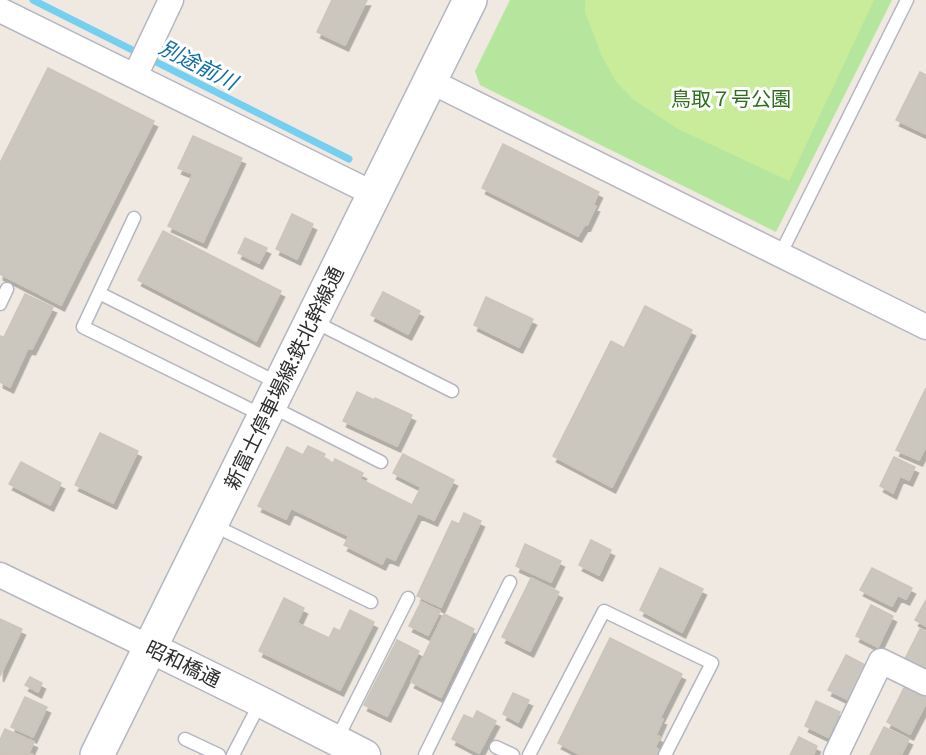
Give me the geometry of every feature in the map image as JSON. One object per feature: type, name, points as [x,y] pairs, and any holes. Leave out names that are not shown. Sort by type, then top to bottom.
[{"type":"main road","name":"新富士停車場線:鉄北幹線通","points":[[97,755],[470,0]]},
{"type":"street","points":[[135,76],[171,0]]},
{"type":"street","points":[[0,10],[374,194]]},
{"type":"street","points":[[430,81],[926,327]]},
{"type":"street","name":"昭和橋通","points":[[0,575],[365,755]]},
{"type":"street","points":[[836,755],[881,661],[926,683]]},
{"type":"lane","points":[[780,255],[907,0]]},
{"type":"lane","points":[[134,218],[83,327],[272,402]]},
{"type":"lane","points":[[0,304],[8,289]]},
{"type":"lane","points":[[99,293],[272,402],[381,462]]},
{"type":"lane","points":[[312,321],[452,391]]},
{"type":"lane","points":[[212,524],[371,602]]},
{"type":"lane","points":[[425,755],[510,582]]},
{"type":"lane","points":[[336,741],[408,597]]},
{"type":"lane","points":[[529,755],[604,611],[712,663],[665,755]]},
{"type":"lane","points":[[233,755],[261,702]]},
{"type":"lane","points":[[185,740],[219,755]]},
{"type":"lane","points":[[496,747],[513,755]]},
{"type":"green space","name":"鳥取７号公園","points":[[510,0],[892,0],[776,232],[480,85],[475,71]]},
{"type":"green space","points":[[585,0],[874,0],[789,181],[678,129],[634,100],[616,82],[601,54],[585,12]]},
{"type":"building","points":[[332,0],[367,0],[345,45],[317,32]]},
{"type":"building","points":[[48,68],[154,121],[61,305],[0,274],[0,163]]},
{"type":"building","points":[[920,72],[926,75],[926,134],[896,120]]},
{"type":"building","points":[[193,136],[242,158],[203,242],[168,226],[193,174],[178,168]]},
{"type":"building","points":[[503,144],[599,192],[593,205],[596,206],[587,225],[585,224],[578,236],[482,188]]},
{"type":"building","points":[[292,214],[313,224],[297,259],[276,249]]},
{"type":"building","points":[[163,231],[281,291],[256,341],[138,280]]},
{"type":"building","points":[[245,238],[267,248],[259,263],[238,253]]},
{"type":"building","points":[[383,292],[420,311],[408,334],[371,315]]},
{"type":"building","points":[[25,294],[53,307],[32,349],[28,348],[10,387],[0,382],[0,336],[4,337]]},
{"type":"building","points":[[486,297],[533,319],[519,347],[474,325]]},
{"type":"building","points":[[645,306],[692,330],[612,487],[553,456],[611,341],[624,348]]},
{"type":"building","points":[[926,388],[926,446],[919,460],[896,450]]},
{"type":"building","points":[[357,392],[412,415],[397,446],[343,421]]},
{"type":"building","points":[[100,433],[138,451],[113,503],[75,485]]},
{"type":"building","points":[[308,446],[325,454],[323,458],[333,463],[335,459],[363,473],[360,479],[412,505],[421,487],[393,473],[403,454],[454,480],[434,520],[418,513],[395,560],[386,556],[382,564],[344,545],[349,536],[291,508],[286,519],[258,506],[287,447],[303,455]]},
{"type":"building","points":[[894,457],[915,467],[909,480],[900,476],[893,493],[880,486]]},
{"type":"building","points":[[21,462],[61,483],[50,505],[9,484]]},
{"type":"building","points":[[464,513],[481,521],[441,607],[417,596],[452,521],[459,524]]},
{"type":"building","points":[[591,540],[611,550],[599,575],[579,565]]},
{"type":"building","points":[[525,544],[561,561],[551,582],[516,566]]},
{"type":"building","points":[[660,568],[703,589],[682,632],[640,610]]},
{"type":"building","points":[[872,568],[912,588],[906,599],[898,595],[892,606],[860,590]]},
{"type":"building","points":[[531,578],[559,592],[530,651],[502,637]]},
{"type":"building","points":[[284,598],[304,608],[297,623],[329,638],[334,628],[340,631],[350,610],[374,622],[340,690],[259,651]]},
{"type":"building","points":[[926,600],[926,626],[915,620]]},
{"type":"building","points":[[421,602],[440,611],[428,635],[409,626]]},
{"type":"building","points":[[871,605],[893,616],[878,647],[856,636]]},
{"type":"building","points":[[444,614],[474,629],[441,697],[411,682]]},
{"type":"building","points":[[0,619],[22,629],[0,676]]},
{"type":"building","points":[[920,629],[926,632],[926,671],[904,661]]},
{"type":"building","points":[[610,638],[682,674],[660,718],[663,719],[656,735],[660,737],[655,747],[659,750],[657,755],[581,755],[558,743]]},
{"type":"building","points":[[397,640],[419,651],[387,716],[364,705]]},
{"type":"building","points":[[846,655],[871,668],[851,701],[828,690]]},
{"type":"building","points":[[30,677],[42,683],[38,692],[25,685]]},
{"type":"building","points":[[905,686],[926,696],[926,703],[910,734],[887,722]]},
{"type":"building","points":[[513,693],[529,700],[518,722],[503,714]]},
{"type":"building","points":[[25,697],[47,707],[33,737],[11,727]]},
{"type":"building","points":[[816,701],[840,712],[828,737],[805,726]]},
{"type":"building","points":[[477,711],[496,721],[479,753],[452,739],[464,715],[473,719]]},
{"type":"building","points":[[884,727],[909,739],[901,755],[870,755]]},
{"type":"building","points":[[5,729],[34,742],[29,753],[33,755],[0,755],[0,740]]},
{"type":"building","points":[[799,737],[817,746],[813,755],[790,755]]},
{"type":"waterway","name":"別途前川","points":[[33,0],[349,159]]}]
